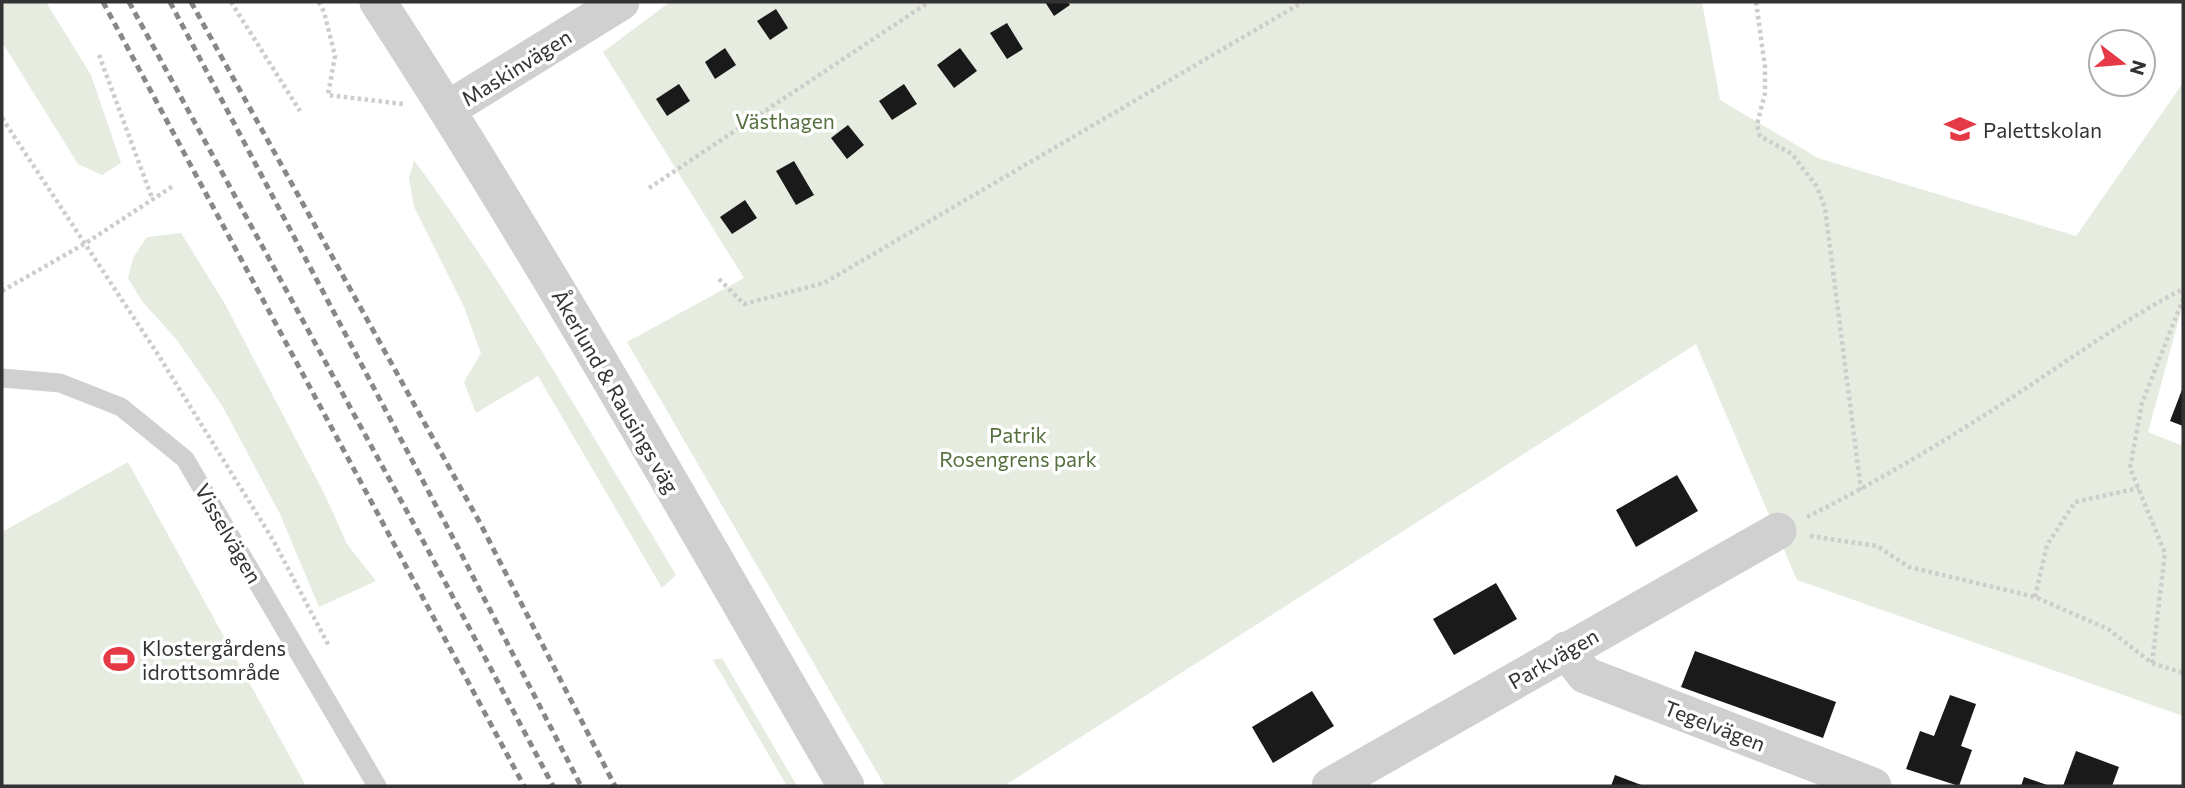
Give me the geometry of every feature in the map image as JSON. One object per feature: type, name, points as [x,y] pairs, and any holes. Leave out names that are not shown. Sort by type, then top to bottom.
[{"type":"street","name":"Åkerlund & Rausings väg","points":[[378,2],[448,109],[541,262],[846,786]]},
{"type":"street","name":"Maskinvägen","points":[[448,109],[621,2]]},
{"type":"street","name":"Parkvägen","points":[[1330,786],[1778,531]]},
{"type":"street","name":"Tegelvägen","points":[[1566,650],[1585,675],[1873,786]]},
{"type":"lane","name":"Visselvägen","points":[[2,378],[60,383],[121,407],[185,459],[377,786]]},
{"type":"path","points":[[231,2],[300,111]]},
{"type":"path","points":[[318,2],[324,12],[335,56],[328,95],[411,105]]},
{"type":"path","points":[[649,188],[929,2]]},
{"type":"path","points":[[719,279],[744,304],[824,283],[1303,2]]},
{"type":"path","points":[[1756,2],[1765,67],[1765,93],[1756,125],[1760,136],[1792,154],[1817,187],[1825,208],[1861,490]]},
{"type":"path","points":[[99,55],[152,198]]},
{"type":"path","points":[[2,118],[86,243]]},
{"type":"path","points":[[2,290],[86,243],[173,186]]},
{"type":"path","points":[[1778,531],[1861,490],[2008,400],[2146,308],[2183,289]]},
{"type":"path","points":[[2152,663],[2165,553],[2130,468],[2142,402],[2183,299]]},
{"type":"path","points":[[2035,597],[2047,545],[2075,502],[2139,488]]},
{"type":"path","points":[[1778,531],[1877,546],[1909,567],[2035,597],[2108,629],[2152,663],[2183,673]]},
{"type":"green space","points":[[2,2],[46,2],[91,75],[121,163],[102,175],[78,164],[2,42]]},
{"type":"green space","name":"Patrik Rosengrens park","points":[[670,2],[1702,2],[1720,100],[1818,158],[2076,236],[2183,83],[2183,304],[2148,432],[2183,446],[2183,716],[1797,580],[1696,344],[1004,786],[885,786],[627,342],[744,278],[603,52]]},
{"type":"green space","points":[[414,160],[517,312],[676,575],[662,588],[538,376],[476,413],[464,382],[481,353],[464,307],[414,207],[409,178]]},
{"type":"green space","points":[[181,233],[225,304],[325,495],[347,544],[376,581],[319,607],[280,514],[223,407],[177,340],[142,301],[128,278],[133,258],[147,237]]},
{"type":"green space","name":"Klostergårdens idrottsområde","points":[[128,462],[306,786],[2,786],[2,532]]},
{"type":"green space","points":[[722,658],[797,786],[787,786],[713,660]]},
{"type":"building","points":[[1045,2],[1068,2],[1070,5],[1054,16]]},
{"type":"building","points":[[776,9],[788,28],[770,40],[757,21]]},
{"type":"building","points":[[1007,23],[1023,49],[1007,59],[990,33]]},
{"type":"building","points":[[725,48],[736,65],[715,79],[705,62]]},
{"type":"building","points":[[960,48],[977,71],[954,88],[937,65]]},
{"type":"building","points":[[679,84],[690,101],[667,116],[656,99]]},
{"type":"building","points":[[904,84],[917,104],[892,120],[879,101]]},
{"type":"building","points":[[848,125],[864,145],[847,159],[831,138]]},
{"type":"building","points":[[794,161],[814,195],[796,205],[776,171]]},
{"type":"building","points":[[745,200],[757,218],[732,234],[720,217]]},
{"type":"building","points":[[2183,387],[2183,426],[2170,421]]},
{"type":"building","points":[[1677,475],[1698,511],[1636,547],[1616,510]]},
{"type":"building","points":[[1496,583],[1517,619],[1454,655],[1433,619]]},
{"type":"building","points":[[1695,651],[1836,702],[1823,738],[1681,687]]},
{"type":"building","points":[[1312,691],[1334,726],[1273,763],[1252,727]]},
{"type":"building","points":[[1950,695],[1976,704],[1961,746],[1972,750],[1959,786],[1906,769],[1920,731],[1934,736]]},
{"type":"building","points":[[2076,751],[2119,767],[2112,786],[2063,786]]},
{"type":"building","points":[[1615,775],[1644,786],[1611,786]]},
{"type":"building","points":[[2024,777],[2050,786],[2021,786]]},
{"type":"railway","points":[[103,2],[524,786]]},
{"type":"railway","points":[[129,2],[428,550],[553,786]]},
{"type":"railway","points":[[170,2],[581,786]]},
{"type":"railway","points":[[191,2],[480,523],[615,786]]},
{"type":"place","name":"Palettskolan","points":[[1960,129]]},
{"type":"place","name":"Klostergårdens idrottsområde","points":[[119,659]]},
{"type":"park label","name":"Västhagen","points":[[785,120]]}]
